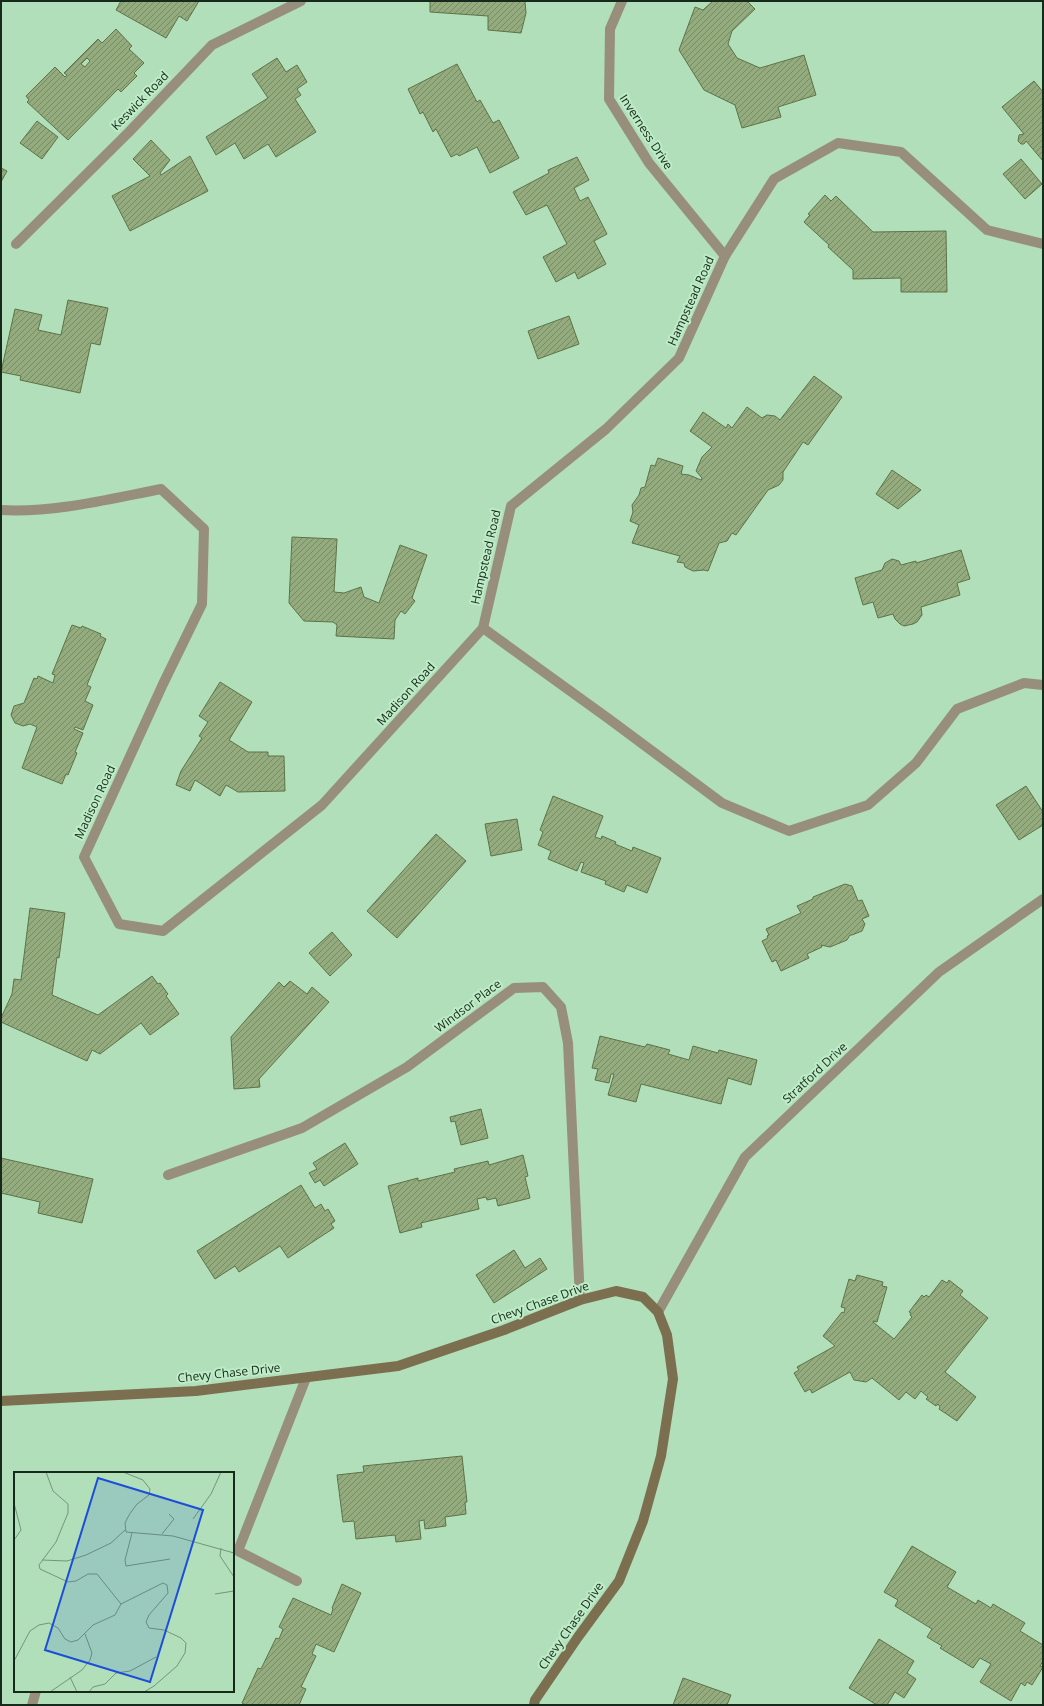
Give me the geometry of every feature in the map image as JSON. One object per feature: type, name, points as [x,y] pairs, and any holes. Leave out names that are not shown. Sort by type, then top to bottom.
[{"type":"main road","name":"Chevy Chase Drive","points":[[1,1401],[196,1391],[398,1366],[504,1330],[580,1300],[616,1291],[643,1298],[658,1312],[667,1335],[674,1379],[661,1456],[643,1521],[619,1581],[569,1649],[535,1700],[534,1705]]},
{"type":"street","name":"Keswick Road","points":[[16,244],[129,132],[212,44],[300,1]]},
{"type":"street","name":"Inverness Drive","points":[[622,1],[610,29],[609,99],[649,163],[725,256]]},
{"type":"street","name":"Hampstead Road","points":[[483,628],[511,506],[606,429],[679,358],[725,256],[774,179],[838,143],[901,152],[987,230],[1043,244]]},
{"type":"street","name":"Madison Road","points":[[1,510],[24,511],[78,504],[161,489],[204,529],[202,604],[163,684],[84,856],[119,924],[163,932],[322,805],[483,628]]},
{"type":"street","points":[[483,628],[722,803],[789,831],[868,805],[916,763],[957,708],[1024,683],[1043,685]]},
{"type":"street","name":"Stratford Drive","points":[[658,1312],[744,1157],[939,972],[1043,899]]},
{"type":"street","name":"Windsor Place","points":[[168,1175],[302,1128],[407,1067],[514,988],[543,987],[561,1007],[568,1043],[580,1300]]},
{"type":"street","points":[[297,1581],[238,1550],[306,1378]]},
{"type":"street","points":[[32,1705],[36,1692]]},
{"type":"building","points":[[121,1],[199,1],[187,21],[179,16],[166,38],[116,10]]},
{"type":"building","points":[[430,1],[525,1],[526,13],[521,33],[488,30],[488,16],[430,12]]},
{"type":"building","points":[[713,1],[747,1],[755,9],[732,31],[728,44],[737,58],[760,68],[804,55],[816,95],[778,107],[781,117],[742,128],[735,105],[704,90],[679,50],[695,7],[703,10]]},
{"type":"building","points":[[116,29],[132,46],[129,49],[144,63],[134,73],[137,76],[121,92],[118,89],[68,140],[27,102],[29,100],[26,96],[55,67],[65,77],[67,75],[64,73],[98,39],[102,43]],"holes":[[[87,58],[90,61],[85,67],[81,64]]]},
{"type":"building","points":[[277,58],[286,72],[297,65],[307,82],[297,89],[301,95],[295,99],[316,132],[276,157],[268,144],[244,159],[235,143],[216,155],[206,137],[268,98],[252,74]]},
{"type":"building","points":[[457,64],[477,102],[480,100],[493,123],[499,120],[519,158],[490,173],[477,147],[459,156],[457,154],[451,157],[436,129],[433,132],[423,112],[420,114],[408,89]]},
{"type":"building","points":[[1034,81],[1043,92],[1043,161],[1026,141],[1024,144],[1021,144],[1018,141],[1019,135],[1024,134],[1002,107]]},
{"type":"building","points":[[37,121],[58,137],[42,159],[20,143]]},
{"type":"building","points":[[151,140],[170,160],[160,173],[161,175],[190,156],[208,191],[130,231],[112,196],[150,176],[133,159]]},
{"type":"building","points":[[577,157],[589,180],[574,188],[580,201],[588,197],[607,234],[594,241],[606,264],[578,279],[575,272],[556,282],[543,257],[567,244],[547,205],[526,215],[513,192],[549,173],[548,170]]},
{"type":"building","points":[[1021,159],[1042,184],[1025,199],[1003,174]]},
{"type":"building","points":[[1,168],[7,171],[1,182]]},
{"type":"building","points":[[825,195],[831,201],[836,196],[873,232],[946,231],[947,292],[901,292],[901,278],[853,279],[853,270],[804,222],[810,215],[808,214]]},
{"type":"building","points":[[68,300],[108,308],[100,345],[91,343],[80,393],[20,380],[21,376],[1,372],[15,309],[42,315],[38,330],[61,335]]},
{"type":"building","points":[[569,316],[579,344],[538,359],[528,331]]},
{"type":"building","points":[[814,376],[842,397],[808,445],[803,442],[783,472],[783,480],[779,485],[768,490],[736,535],[732,533],[727,541],[719,543],[708,571],[693,571],[685,567],[684,563],[677,562],[680,556],[632,543],[639,525],[630,521],[633,512],[632,505],[639,495],[641,488],[645,487],[651,465],[655,466],[658,458],[683,466],[681,474],[689,475],[701,480],[702,478],[696,471],[702,457],[712,447],[690,431],[703,412],[726,428],[728,424],[732,428],[747,407],[762,418],[767,415],[775,416],[780,420]]},
{"type":"building","points":[[892,470],[921,490],[898,509],[876,494]]},
{"type":"building","points":[[292,537],[337,539],[334,592],[344,593],[361,587],[364,597],[379,603],[400,545],[427,555],[412,598],[415,601],[405,614],[401,611],[395,620],[394,639],[336,636],[337,625],[333,622],[304,621],[289,603]]},
{"type":"building","points":[[961,550],[970,579],[957,583],[960,595],[921,607],[922,615],[917,622],[904,626],[895,619],[893,614],[878,618],[873,602],[863,605],[855,578],[882,570],[885,563],[892,559],[899,561],[901,565],[916,561],[916,563]]},
{"type":"building","points":[[72,625],[81,628],[82,626],[101,634],[100,636],[106,639],[87,685],[91,687],[85,701],[93,705],[83,730],[75,727],[74,729],[83,733],[68,775],[66,774],[62,784],[22,768],[37,727],[30,724],[23,726],[15,723],[11,715],[14,706],[24,703],[34,678],[37,679],[38,676],[53,683],[55,675],[52,674]]},
{"type":"building","points":[[220,682],[252,702],[229,740],[248,752],[268,752],[268,756],[284,756],[285,791],[238,792],[226,785],[220,796],[195,780],[190,791],[176,785],[181,771],[202,738],[199,736],[208,722],[199,716]]},
{"type":"building","points":[[1026,786],[1043,812],[1043,825],[1019,840],[996,805]]},
{"type":"building","points":[[553,796],[603,816],[595,837],[601,839],[602,836],[616,842],[615,844],[632,851],[633,847],[661,858],[647,893],[627,885],[624,892],[605,884],[606,881],[581,872],[584,863],[581,862],[577,871],[548,859],[551,851],[538,845],[543,832],[540,830]]},
{"type":"building","points":[[517,819],[522,850],[491,856],[485,824]]},
{"type":"building","points":[[436,834],[466,861],[397,938],[367,911]]},
{"type":"building","points":[[845,884],[852,886],[858,901],[862,900],[869,916],[862,919],[865,924],[862,931],[850,935],[847,940],[830,947],[821,945],[822,947],[807,954],[809,958],[781,971],[776,960],[772,962],[762,941],[768,938],[767,936],[769,935],[766,929],[801,913],[797,906],[813,899],[813,897]]},
{"type":"building","points":[[30,908],[65,913],[52,995],[98,1015],[152,976],[158,984],[160,983],[168,994],[166,996],[179,1014],[150,1035],[141,1023],[100,1054],[92,1050],[87,1061],[1,1022],[1,1018],[12,994],[14,979],[21,980]]},
{"type":"building","points":[[332,932],[352,955],[330,976],[309,953]]},
{"type":"building","points":[[290,981],[307,994],[312,987],[329,1002],[259,1079],[260,1087],[234,1089],[231,1037],[279,982],[284,987]]},
{"type":"building","points":[[600,1036],[645,1047],[647,1044],[670,1050],[668,1054],[689,1060],[693,1046],[718,1053],[719,1050],[757,1060],[751,1085],[728,1078],[721,1104],[641,1084],[636,1102],[608,1095],[614,1074],[611,1074],[609,1083],[595,1080],[598,1069],[592,1068]]},
{"type":"building","points":[[481,1109],[488,1138],[461,1145],[455,1121],[451,1122],[450,1117]]},
{"type":"building","points":[[345,1143],[358,1164],[324,1186],[320,1180],[315,1183],[309,1173],[317,1169],[313,1163]]},
{"type":"building","points":[[523,1155],[528,1176],[525,1177],[530,1198],[498,1206],[496,1198],[487,1200],[486,1197],[477,1199],[479,1209],[421,1223],[422,1227],[400,1233],[388,1186],[418,1178],[418,1181],[455,1172],[454,1169],[488,1161],[489,1165]]},
{"type":"building","points":[[1,1158],[93,1179],[82,1223],[38,1213],[40,1202],[1,1193]]},
{"type":"building","points":[[301,1185],[315,1208],[321,1204],[325,1211],[328,1209],[335,1221],[331,1224],[334,1228],[288,1258],[280,1246],[239,1272],[235,1266],[215,1279],[197,1251]]},
{"type":"building","points":[[514,1250],[525,1268],[540,1258],[547,1269],[494,1303],[476,1275]]},
{"type":"building","points":[[857,1275],[883,1282],[882,1286],[887,1287],[877,1322],[873,1322],[894,1339],[912,1317],[910,1315],[911,1313],[909,1312],[922,1295],[924,1297],[926,1295],[929,1297],[942,1280],[947,1283],[949,1280],[963,1291],[960,1295],[988,1318],[945,1372],[976,1397],[957,1421],[939,1409],[940,1407],[938,1404],[936,1406],[926,1399],[928,1397],[921,1391],[915,1399],[906,1392],[899,1400],[872,1378],[866,1382],[854,1380],[850,1372],[812,1393],[810,1389],[805,1392],[794,1373],[799,1370],[797,1367],[835,1346],[823,1336],[842,1312],[844,1313],[845,1308],[841,1307],[849,1279],[855,1281]]},
{"type":"building","points":[[462,1456],[467,1502],[465,1502],[466,1514],[445,1517],[446,1526],[425,1529],[424,1520],[419,1521],[421,1539],[396,1542],[395,1535],[356,1539],[354,1521],[343,1522],[337,1475],[364,1472],[363,1466]]},
{"type":"building","points":[[912,1546],[956,1572],[947,1587],[976,1604],[978,1600],[991,1608],[993,1604],[1025,1623],[1020,1631],[1043,1645],[1043,1661],[1040,1666],[1043,1667],[1032,1685],[1027,1682],[1025,1686],[1021,1683],[1011,1701],[980,1682],[991,1664],[980,1658],[973,1668],[940,1648],[942,1646],[927,1637],[932,1629],[895,1606],[898,1600],[884,1592]]},
{"type":"building","points":[[342,1584],[361,1593],[334,1652],[316,1644],[312,1654],[316,1656],[301,1687],[306,1689],[299,1705],[246,1705],[242,1703],[258,1668],[261,1669],[276,1638],[279,1639],[283,1629],[279,1627],[293,1598],[331,1615],[332,1608]]},
{"type":"building","points":[[879,1639],[914,1661],[907,1673],[916,1679],[904,1698],[895,1692],[887,1705],[877,1705],[849,1688]]},
{"type":"building","points":[[683,1678],[731,1695],[727,1705],[673,1705]]}]
